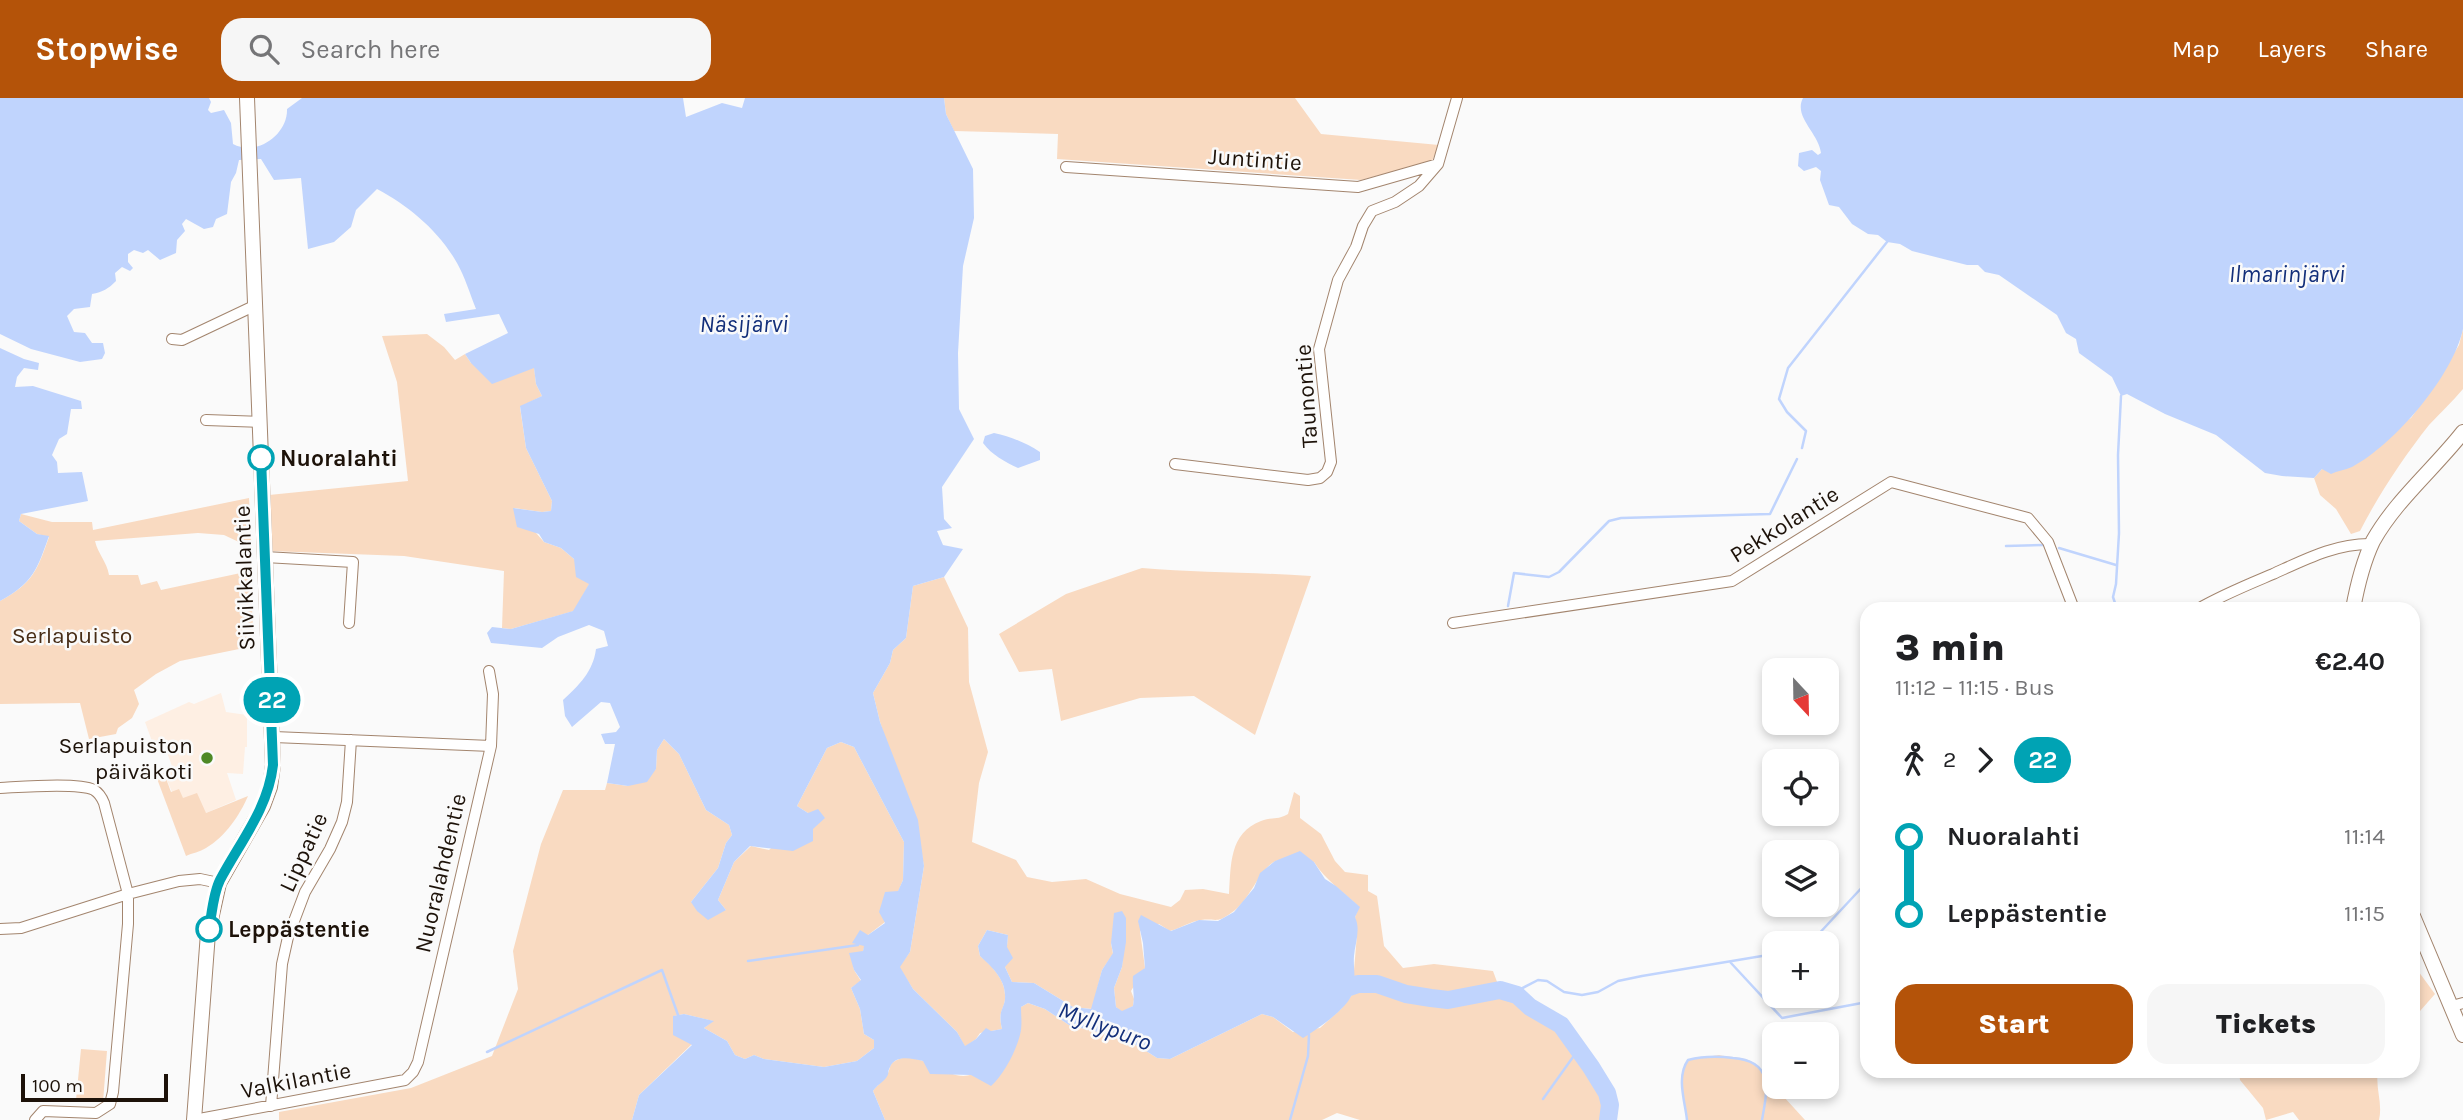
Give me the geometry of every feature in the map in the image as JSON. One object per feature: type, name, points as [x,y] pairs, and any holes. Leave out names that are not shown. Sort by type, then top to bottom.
[{"type":"main road","name":"Siivikkalantie","points":[[194,1120],[208,933],[219,883],[266,797],[273,765],[247,104]]},
{"type":"main road","points":[[2355,602],[2372,544],[2390,515],[2463,432]]},
{"type":"main road","points":[[2420,930],[2458,1005],[2463,1035]]},
{"type":"street","points":[[1438,164],[1457,98]]},
{"type":"street","name":"Juntintie","points":[[1066,167],[1358,187],[1438,164]]},
{"type":"street","name":"Taunontie","points":[[1175,464],[1308,480],[1320,478],[1327,472],[1331,462],[1330,439],[1319,349],[1338,280],[1372,211],[1395,202],[1419,186],[1438,164]]},
{"type":"street","points":[[172,339],[182,340],[256,305]]},
{"type":"street","points":[[206,420],[260,422]]},
{"type":"street","name":"Pekkolantie","points":[[1453,623],[1732,581],[1891,482],[2028,519],[2048,542],[2071,602]]},
{"type":"street","points":[[2210,602],[2327,551],[2357,544],[2372,544]]},
{"type":"street","points":[[265,557],[353,562],[349,623]]},
{"type":"street","name":"Nuoralahdentie","points":[[405,1080],[418,1062],[491,746],[493,694],[489,671]]},
{"type":"street","points":[[274,737],[491,746]]},
{"type":"street","name":"Lippatie","points":[[271,1106],[282,964],[288,937],[306,892],[342,822],[348,802],[351,740]]},
{"type":"street","points":[[0,788],[73,786],[93,789],[104,803],[128,894],[126,950],[110,1104],[96,1113],[39,1116]]},
{"type":"street","points":[[0,929],[21,928],[128,894],[189,879],[219,883]]},
{"type":"street","name":"Valkilantie","points":[[194,1120],[405,1080]]},
{"type":"shaded area","name":"Serlapuiston päiväkoti","points":[[221,693],[226,712],[247,715],[247,747],[243,774],[227,773],[236,800],[206,813],[172,792],[164,773],[173,769],[163,741],[153,744],[145,722],[189,702],[194,704]]},
{"type":"green space","points":[[944,98],[1295,98],[1321,134],[1439,145],[1432,161],[1361,180],[1057,159],[1058,134],[954,131],[946,114]]},
{"type":"green space","points":[[2463,329],[2463,389],[2410,450],[2360,531],[2351,534],[2336,509],[2320,495],[2314,478],[2322,469],[2411,418],[2459,345]]},
{"type":"green space","points":[[427,334],[455,360],[465,354],[471,363],[534,367],[536,384],[542,396],[520,407],[526,448],[552,501],[551,511],[514,508],[544,542],[561,548],[574,559],[590,583],[574,611],[511,629],[502,628],[504,571],[404,556],[270,551],[269,495],[408,481],[397,382],[382,336]]},
{"type":"green space","name":"Serlapuisto","points":[[249,498],[252,558],[246,560],[241,543],[224,535],[198,533],[95,541],[109,575],[138,575],[141,585],[157,581],[161,590],[250,571],[254,646],[180,661],[156,674],[134,690],[139,704],[132,718],[118,728],[116,734],[89,739],[80,703],[0,704],[0,601],[27,582],[41,559],[49,537],[37,534],[19,521],[21,514],[52,522],[92,522],[93,530]]},
{"type":"green space","points":[[1142,568],[1311,576],[1255,735],[1194,696],[1140,698],[1061,721],[1052,669],[1019,672],[999,634],[1066,594]]},
{"type":"green space","points":[[944,577],[968,628],[969,682],[988,752],[979,783],[972,842],[1016,860],[1027,877],[1052,882],[1086,879],[1120,894],[1171,907],[1180,900],[1185,890],[1203,889],[1229,894],[1237,842],[1251,826],[1288,814],[1294,792],[1300,796],[1300,818],[1321,834],[1335,861],[1345,872],[1368,875],[1368,891],[1377,896],[1384,946],[1403,968],[1434,964],[1493,971],[1500,990],[1517,995],[1530,1007],[1561,1025],[1607,1093],[1610,1105],[1608,1120],[1360,1120],[1337,1113],[1322,1120],[885,1120],[873,1091],[886,1077],[893,1063],[904,1058],[914,1058],[954,1074],[972,1074],[1021,1030],[1021,1007],[1028,1003],[1045,1009],[1069,1025],[1114,1036],[1157,1058],[1170,1059],[1262,1014],[1273,1017],[1293,1032],[1320,1028],[1352,995],[1357,934],[1355,917],[1359,907],[1329,880],[1314,862],[1279,860],[1265,870],[1238,907],[1222,918],[1197,921],[1170,931],[1159,924],[1140,931],[1145,968],[1131,991],[1133,1006],[1122,1012],[1116,1007],[1114,988],[1122,967],[1126,918],[1111,943],[1113,954],[1102,970],[1092,1009],[1073,1007],[1034,983],[1012,982],[1005,967],[1008,935],[987,930],[978,946],[980,956],[1003,983],[1005,1000],[1000,1017],[1002,1029],[980,1033],[965,1047],[957,1032],[913,989],[899,967],[910,952],[924,866],[920,844],[873,693],[890,663],[893,650],[906,638],[913,586]]},
{"type":"green space","points":[[664,739],[679,754],[706,810],[729,825],[732,835],[726,843],[718,868],[691,902],[726,910],[718,900],[734,862],[751,846],[769,850],[808,813],[797,806],[827,748],[841,742],[854,747],[904,842],[903,880],[885,922],[868,935],[863,951],[853,963],[861,981],[851,988],[860,1009],[864,1034],[874,1040],[874,1048],[857,1061],[824,1067],[764,1059],[754,1055],[745,1059],[735,1055],[727,1041],[704,1028],[713,1021],[684,1014],[674,1016],[674,1024],[692,1044],[639,1095],[632,1120],[279,1120],[279,1112],[411,1088],[492,1056],[518,989],[513,951],[541,844],[563,790],[605,790],[607,783],[628,786],[656,769],[657,750]]},
{"type":"green space","points":[[164,773],[171,792],[179,789],[183,798],[197,793],[206,813],[248,796],[226,832],[204,849],[186,856],[156,776]]},
{"type":"green space","points":[[2420,974],[2435,994],[2420,1011]]},
{"type":"green space","points":[[81,1049],[107,1051],[103,1102],[76,1100]]},
{"type":"green space","points":[[1719,1055],[1749,1060],[1762,1071],[1762,1099],[1786,1099],[1805,1120],[1687,1120],[1682,1074],[1688,1060]]},
{"type":"green space","points":[[2377,1078],[2379,1120],[2299,1120],[2293,1112],[2266,1120],[2263,1108],[2240,1080]]},
{"type":"water","name":"Näsijärvi","points":[[0,98],[209,98],[211,102],[208,110],[211,113],[224,110],[231,123],[233,144],[252,148],[269,141],[277,134],[286,118],[287,109],[302,98],[683,98],[686,117],[722,103],[742,108],[745,98],[944,98],[946,114],[973,169],[974,218],[963,266],[958,353],[959,409],[974,439],[942,487],[944,519],[952,528],[937,531],[943,545],[963,549],[944,577],[913,586],[906,638],[893,650],[890,663],[873,693],[880,722],[918,820],[924,866],[910,952],[900,967],[913,989],[957,1032],[965,1046],[986,1028],[991,1031],[1002,1029],[1000,1017],[1005,1000],[1003,984],[997,973],[980,956],[978,946],[987,930],[1008,935],[1007,947],[1013,958],[1005,967],[1012,982],[1034,983],[1073,1007],[1091,1009],[1102,970],[1113,953],[1111,943],[1114,913],[1122,911],[1126,918],[1126,942],[1122,967],[1114,988],[1116,1007],[1122,1011],[1133,1006],[1133,976],[1145,968],[1138,921],[1141,915],[1171,931],[1199,920],[1218,921],[1234,912],[1254,888],[1260,873],[1275,861],[1300,851],[1314,862],[1325,879],[1360,907],[1355,917],[1358,932],[1354,956],[1354,985],[1349,1000],[1330,1019],[1303,1038],[1273,1017],[1262,1014],[1170,1059],[1157,1058],[1114,1036],[1069,1025],[1045,1009],[1028,1003],[1021,1007],[1021,1030],[1014,1053],[991,1086],[971,1075],[930,1074],[923,1061],[896,1060],[887,1076],[873,1091],[885,1120],[632,1120],[639,1095],[692,1045],[673,1035],[673,1016],[684,1014],[714,1021],[704,1028],[727,1041],[735,1055],[745,1059],[754,1055],[764,1059],[824,1067],[857,1061],[874,1048],[874,1040],[864,1034],[860,1009],[851,988],[861,980],[854,970],[849,953],[863,951],[864,946],[852,943],[860,930],[868,935],[885,923],[879,912],[885,892],[898,891],[903,880],[904,842],[854,747],[841,742],[827,748],[797,806],[808,813],[818,809],[825,818],[813,829],[813,841],[793,851],[750,846],[734,862],[718,900],[726,910],[708,920],[691,902],[718,868],[726,843],[732,835],[729,825],[706,810],[679,754],[664,739],[657,750],[656,769],[647,782],[628,786],[607,783],[615,744],[605,744],[601,734],[616,732],[620,727],[610,703],[601,702],[572,727],[565,716],[563,700],[588,671],[596,649],[608,646],[604,631],[589,625],[558,637],[542,648],[491,643],[487,633],[492,627],[511,629],[573,611],[589,584],[576,577],[574,559],[561,548],[544,542],[539,534],[517,527],[513,508],[551,511],[552,501],[526,448],[520,406],[542,396],[536,384],[534,368],[492,384],[465,354],[508,333],[499,314],[446,322],[444,314],[476,309],[460,268],[441,240],[412,211],[377,189],[356,210],[351,227],[334,242],[308,249],[301,178],[274,180],[261,159],[239,160],[231,182],[227,214],[216,219],[213,227],[204,229],[186,219],[182,224],[185,231],[177,240],[176,253],[160,260],[148,250],[143,253],[134,250],[128,254],[128,262],[133,268],[130,271],[122,267],[115,273],[116,281],[113,284],[92,294],[90,307],[74,309],[67,316],[74,332],[85,333],[92,343],[103,343],[105,353],[102,359],[80,362],[31,349],[0,334]]},
{"type":"water","name":"Ilmarinjärvi","points":[[1803,98],[2463,98],[2463,329],[2457,348],[2435,388],[2420,407],[2386,443],[2368,457],[2352,467],[2331,474],[2322,469],[2314,478],[2265,473],[2216,435],[2165,414],[2127,394],[2121,396],[2112,377],[2079,353],[2076,339],[2066,333],[2057,315],[1999,275],[1985,272],[1978,265],[1967,265],[1912,251],[1900,244],[1887,242],[1878,235],[1868,234],[1852,224],[1839,207],[1829,205],[1820,180],[1821,171],[1816,167],[1804,171],[1798,166],[1799,153],[1812,150],[1818,155],[1821,153],[1801,112]]},
{"type":"water","points":[[0,348],[39,363],[38,370],[24,368],[17,377],[15,387],[33,386],[81,401],[82,409],[71,409],[67,434],[59,439],[52,455],[57,462],[58,473],[82,472],[88,501],[21,514],[19,521],[37,534],[49,536],[41,558],[27,581],[0,601]]},
{"type":"water","points":[[994,433],[1013,438],[1035,449],[1040,452],[1040,460],[1018,468],[1004,461],[983,443],[985,436]]},
{"type":"waterway","points":[[1802,448],[1806,431],[1787,412],[1779,399],[1788,368],[1887,242]]},
{"type":"waterway","points":[[2115,602],[2119,533],[2118,455],[2121,396]]},
{"type":"waterway","points":[[1508,606],[1514,573],[1549,577],[1559,572],[1609,521],[1621,518],[1770,514],[1797,459]]},
{"type":"waterway","points":[[2006,546],[2043,545]]},
{"type":"waterway","points":[[2059,548],[2116,565]]},
{"type":"waterway","points":[[1821,931],[1860,890]]},
{"type":"waterway","points":[[748,961],[858,945]]},
{"type":"waterway","points":[[1511,994],[1538,980],[1547,981],[1564,992],[1582,995],[1598,992],[1618,981],[1762,956]]},
{"type":"waterway","points":[[1731,963],[1782,1018],[1860,1003]]},
{"type":"waterway","points":[[487,1052],[662,970],[678,1015]]},
{"type":"waterway","name":"Myllypuro","points":[[1332,993],[1358,984],[1377,984],[1406,994],[1448,1000],[1500,990],[1517,995],[1530,1007],[1561,1025],[1607,1093],[1610,1105],[1608,1120]]},
{"type":"waterway","points":[[1290,1120],[1308,1056],[1309,1035]]},
{"type":"waterway","points":[[1543,1099],[1578,1050]]},
{"type":"waterway","name":"Myllypuro","points":[[1687,1120],[1682,1089],[1684,1067],[1688,1060],[1716,1057],[1746,1060],[1761,1070],[1766,1087],[1762,1120]]},
{"type":"bus line","name":"22","points":[[209,929],[219,883],[262,806],[270,787],[273,765],[261,458]]},
{"type":"place","name":"Nuoralahti","points":[[261,458]]},
{"type":"place","name":"Serlapuiston päiväkoti","points":[[207,758]]},
{"type":"place","name":"Leppästentie","points":[[209,929]]}]
